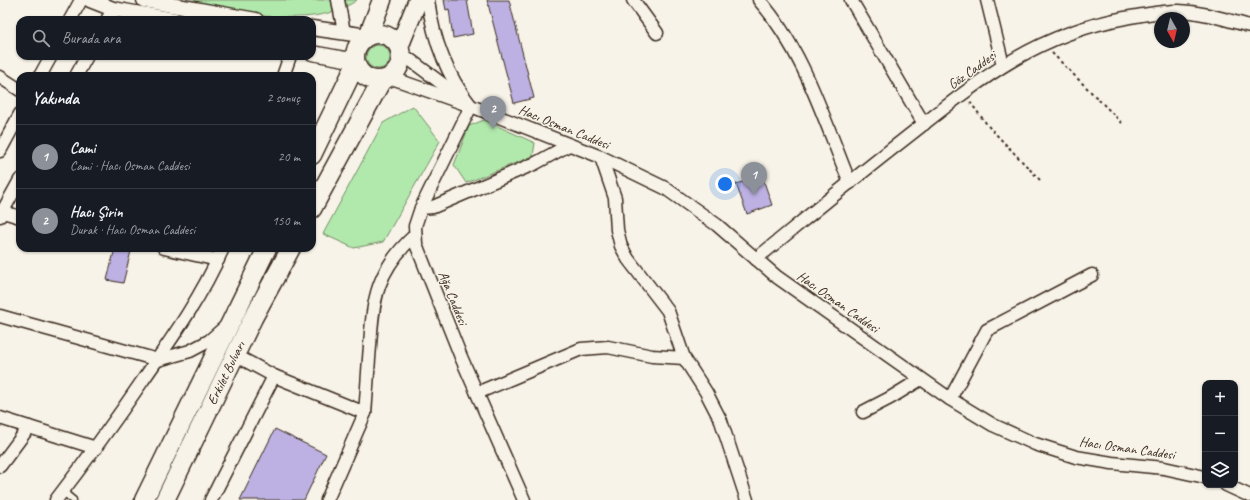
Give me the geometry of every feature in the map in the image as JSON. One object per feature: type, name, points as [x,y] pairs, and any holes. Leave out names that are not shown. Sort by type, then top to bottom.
[{"type":"main road","points":[[368,36],[382,0]]},
{"type":"main road","points":[[316,202],[386,79],[399,69],[401,63],[400,50],[418,0]]},
{"type":"main road","points":[[316,147],[356,62],[356,51],[358,44],[368,36],[381,33],[394,39],[400,50]]},
{"type":"main road","points":[[356,62],[364,75],[369,78],[386,79]]},
{"type":"main road","name":"Erkilet Bulvarı","points":[[144,500],[265,252]]},
{"type":"main road","name":"Erkilet Bulvarı","points":[[164,500],[235,355],[289,252]]},
{"type":"street","points":[[72,16],[81,0]]},
{"type":"street","points":[[90,0],[110,14],[131,16]]},
{"type":"street","points":[[144,0],[234,16]]},
{"type":"street","points":[[338,0],[344,32]]},
{"type":"street","points":[[428,0],[433,27],[445,62],[460,93],[471,106]]},
{"type":"street","points":[[633,0],[657,33]]},
{"type":"street","points":[[759,0],[781,28],[794,50],[850,183]]},
{"type":"street","points":[[851,0],[924,124]]},
{"type":"street","points":[[987,0],[1003,65]]},
{"type":"street","name":"Göz Caddesi","points":[[756,259],[924,124],[1003,65],[1042,43],[1087,26],[1161,12],[1178,11],[1207,14],[1250,26]]},
{"type":"street","points":[[316,28],[368,36]]},
{"type":"street","points":[[400,50],[471,106]]},
{"type":"street","points":[[316,54],[356,62]]},
{"type":"street","points":[[42,72],[49,60]]},
{"type":"street","points":[[78,72],[85,60]]},
{"type":"street","points":[[284,72],[289,60]]},
{"type":"street","points":[[0,77],[16,87]]},
{"type":"street","points":[[386,79],[471,106]]},
{"type":"street","name":"Hacı Osman Caddesi","points":[[471,106],[601,157],[644,176],[683,199],[718,225],[777,277],[950,399],[993,425],[1029,442],[1055,451],[1094,460],[1164,468],[1202,477]]},
{"type":"street","name":"Ağa Caddesi","points":[[471,106],[421,208],[415,226],[415,235],[418,253],[524,500]]},
{"type":"street","points":[[0,151],[16,121]]},
{"type":"street","points":[[421,208],[433,207],[441,204],[536,163],[570,145]]},
{"type":"street","points":[[601,157],[615,198],[617,230],[621,246],[628,259],[668,311],[684,358],[706,392],[721,421],[747,500]]},
{"type":"street","points":[[16,187],[1,213],[16,215]]},
{"type":"street","points":[[327,500],[365,413],[371,319],[376,292],[387,267],[404,244],[415,235]]},
{"type":"street","points":[[182,252],[218,260]]},
{"type":"street","points":[[59,496],[96,448],[158,360],[195,303],[221,252]]},
{"type":"street","points":[[950,399],[987,330],[1092,275]]},
{"type":"street","points":[[0,316],[158,360],[179,355],[200,346],[218,334],[233,318]]},
{"type":"street","points":[[477,393],[580,348],[608,347],[652,356],[684,358]]},
{"type":"street","points":[[235,355],[274,376],[365,413]]},
{"type":"street","points":[[211,500],[274,376]]},
{"type":"street","points":[[863,412],[890,398],[921,378]]},
{"type":"street","points":[[0,418],[96,448]]},
{"type":"street","points":[[0,466],[29,427]]},
{"type":"street","points":[[1233,488],[1250,496]]},
{"type":"lane","points":[[59,496],[73,500]]},
{"type":"path","points":[[1042,43],[1123,124]]},
{"type":"path","points":[[964,94],[989,127],[1040,180]]},
{"type":"green space","points":[[172,0],[357,0],[337,10],[315,16],[267,16]]},
{"type":"green space","points":[[378,45],[387,48],[390,57],[387,66],[378,69],[369,66],[366,57],[369,48]]},
{"type":"green space","points":[[413,106],[440,141],[383,242],[354,248],[323,234],[383,123]]},
{"type":"green space","points":[[484,120],[535,143],[533,156],[466,183],[454,165],[469,126]]},
{"type":"building","points":[[444,0],[467,0],[473,34],[453,38],[449,9],[446,10]]},
{"type":"building","points":[[487,0],[509,0],[534,98],[514,103]]},
{"type":"building","points":[[762,176],[772,205],[747,214],[736,184]]},
{"type":"building","points":[[114,252],[131,252],[123,283],[107,280]]},
{"type":"building","points":[[275,429],[326,454],[304,500],[240,500]]},
{"type":"place","name":"Hacı Şirin","points":[[493,129]]},
{"type":"place","name":"Cami","points":[[754,195]]}]
